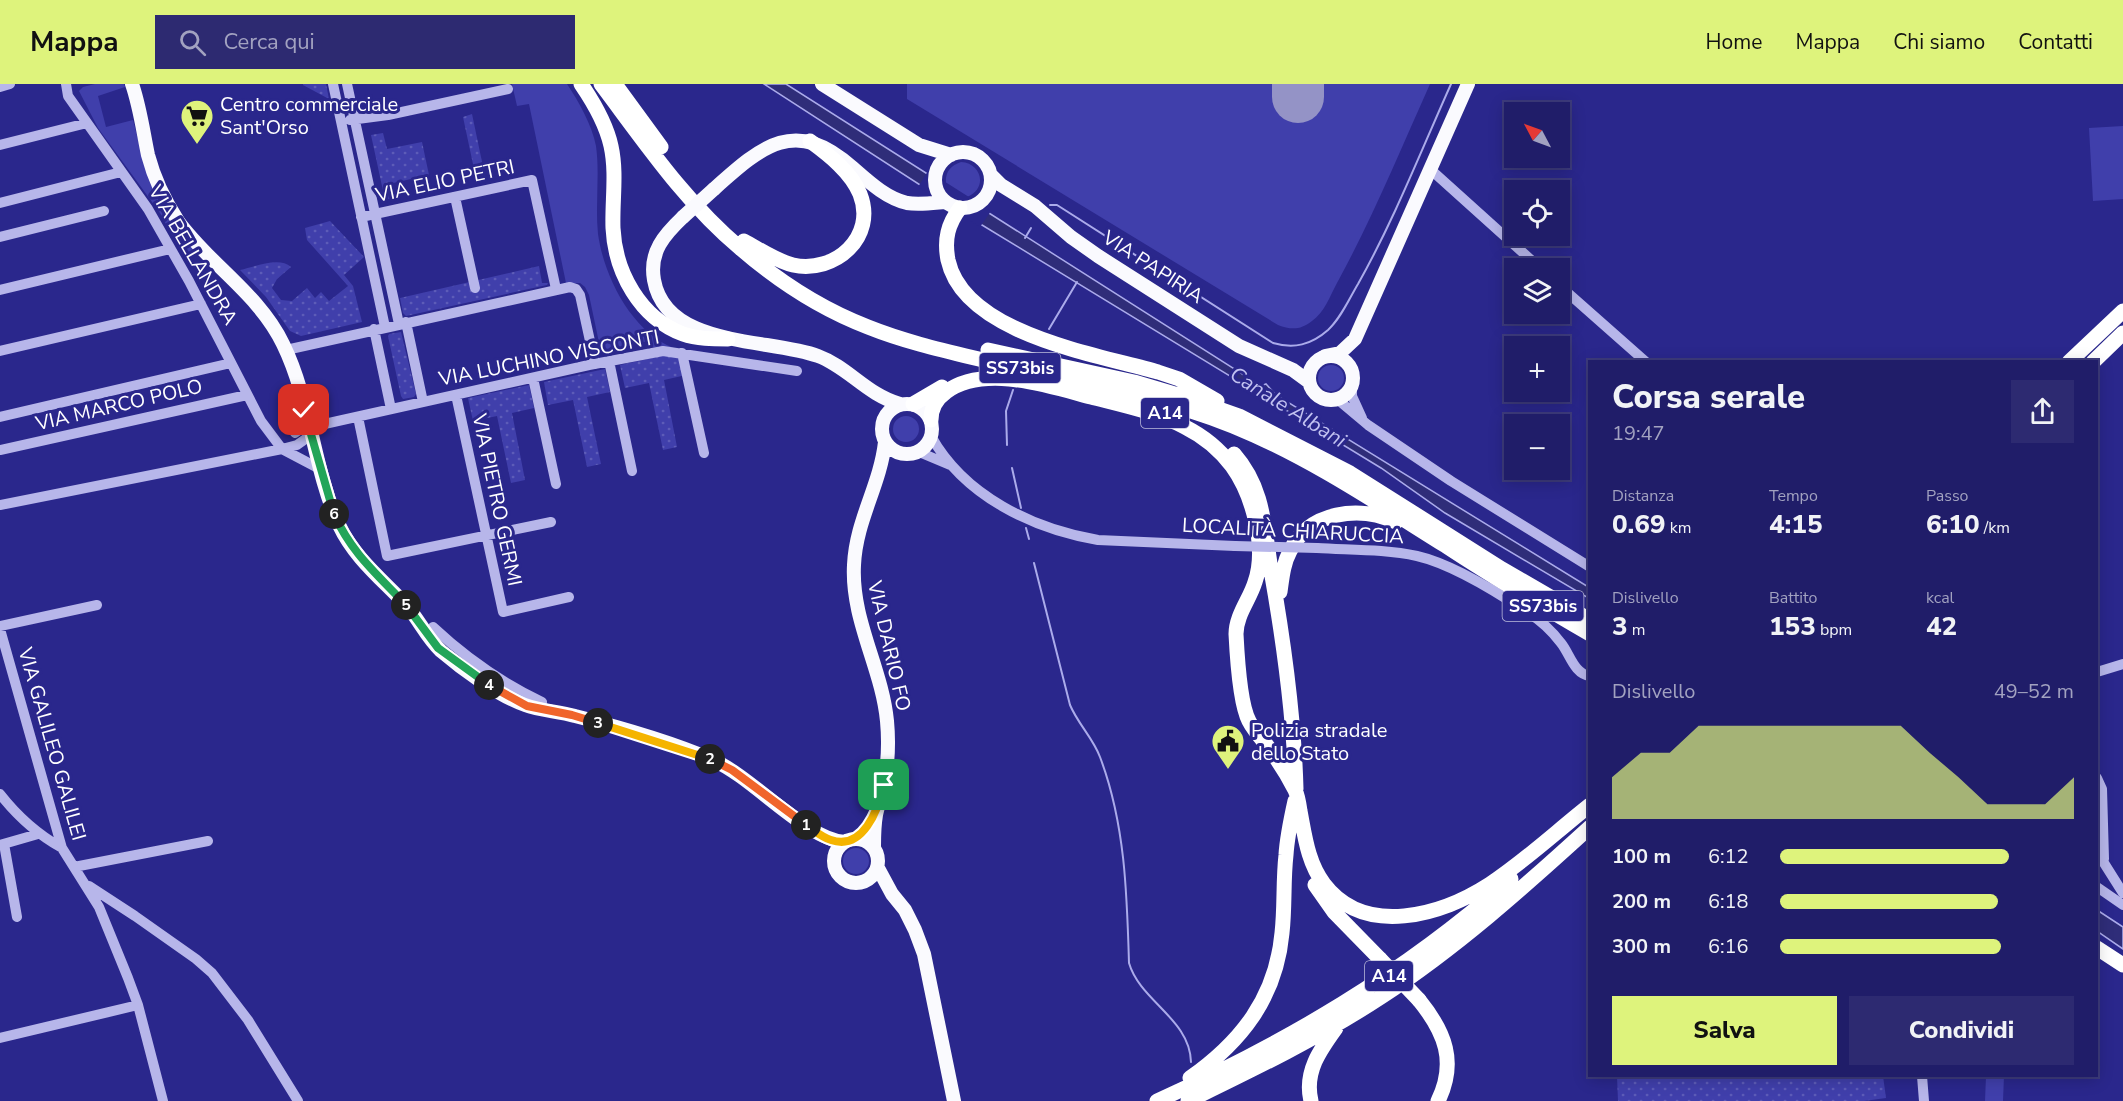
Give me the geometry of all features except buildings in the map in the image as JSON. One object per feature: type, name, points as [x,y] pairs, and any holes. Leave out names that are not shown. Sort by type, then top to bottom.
[{"type":"highway","points":[[581,84],[598,109],[610,140],[615,243],[622,271],[634,293],[650,313],[675,331],[693,337],[728,339]]},
{"type":"highway","name":"SS73bis","points":[[601,84],[670,176],[712,223],[759,264],[809,298],[863,325],[912,342],[1147,398],[1190,410],[1241,430],[1329,474],[1588,633]]},
{"type":"highway","name":"SS73bis","points":[[615,84],[689,184],[720,219],[744,241],[787,273],[818,292],[855,312],[893,327],[955,343],[1134,382],[1239,416],[1350,473],[1502,569],[1588,619]]},
{"type":"highway","points":[[744,241],[783,262],[812,266],[838,258],[858,237],[864,217],[860,194],[842,168],[810,141]]},
{"type":"highway","points":[[960,208],[950,222],[947,231],[947,257],[952,274],[960,287],[980,308],[1027,333],[1179,380],[1239,416]]},
{"type":"highway","points":[[2071,360],[2123,311]]},
{"type":"highway","points":[[2095,360],[2123,333]]},
{"type":"highway","name":"A14","points":[[906,404],[958,378],[973,374],[995,373],[1078,389],[1161,412],[1216,436],[1232,450],[1256,486],[1264,512],[1292,713],[1296,792],[1303,851],[1314,884],[1334,912],[1419,1000],[1438,1027],[1446,1050],[1447,1073],[1438,1101]]},
{"type":"highway","name":"A14","points":[[931,420],[935,404],[951,389],[978,380],[1002,379],[1059,389],[1156,415],[1191,430],[1218,451],[1235,471],[1248,495],[1254,516],[1259,551],[1256,580],[1236,628],[1244,710],[1252,727],[1274,755],[1296,792],[1309,855],[1323,883],[1337,898],[1350,907],[1376,916],[1406,916],[1426,912],[1481,890],[1588,807]]},
{"type":"highway","points":[[1278,602],[1286,561],[1294,543],[1317,523],[1346,513],[1374,514],[1390,520],[1451,556],[1496,578]]},
{"type":"highway","name":"A14","points":[[1157,1101],[1206,1067],[1230,1047],[1248,1024],[1268,989],[1282,939],[1286,851],[1296,792]]},
{"type":"highway","name":"A14","points":[[1157,1101],[1284,1039],[1398,970],[1485,902],[1588,807]]},
{"type":"highway","name":"A14","points":[[1188,1101],[1339,1023],[1398,986],[1460,941],[1509,901],[1588,829]]},
{"type":"highway","points":[[2098,949],[2123,965]]},
{"type":"highway","points":[[2098,961],[2123,977]]},
{"type":"highway","name":"A14","points":[[1311,1101],[1309,1081],[1312,1067],[1339,1023]]},
{"type":"main road","name":"VIA PAPIRIA","points":[[822,84],[919,145],[951,155],[967,153],[976,156],[984,161],[990,175],[1035,206],[1071,237],[1098,256],[1239,346],[1270,362],[1293,370],[1308,381]]},
{"type":"main road","points":[[1355,339],[1340,353],[1325,356],[1312,365],[1308,381],[1318,397],[1327,400],[1345,395],[1353,379],[1352,359],[1355,339],[1468,84]]},
{"type":"main road","points":[[135,88],[149,159],[160,188],[172,210],[194,240],[260,307],[286,350],[296,377],[320,469],[335,515],[346,538],[358,556],[411,611],[438,648],[484,675],[503,694],[527,706],[579,717],[697,753],[718,762],[757,787],[823,837],[830,846],[836,871],[845,881],[858,884],[865,882],[878,868]]},
{"type":"main road","points":[[864,387],[879,412],[885,442],[898,453],[912,453],[924,448],[931,436],[931,420],[921,407],[883,398],[837,367],[811,354],[728,339],[681,320],[665,305],[656,290],[653,272],[656,249],[666,233],[744,162],[762,150],[785,141],[810,141],[834,153],[879,190],[894,198],[912,203],[944,201],[960,208],[976,205],[984,198],[991,185],[990,175]]},
{"type":"main road","name":"VIA PAPIRIA","points":[[919,145],[932,160],[936,173]]},
{"type":"main road","points":[[944,201],[936,188],[936,173],[944,160],[951,155]]},
{"type":"main road","points":[[912,203],[927,196],[936,188]]},
{"type":"main road","points":[[984,198],[999,195],[1020,196]]},
{"type":"main road","points":[[1325,356],[1334,355],[1343,359],[1350,365],[1353,379]]},
{"type":"main road","name":"VIA PAPIRIA","points":[[1270,362],[1312,365]]},
{"type":"main road","points":[[882,426],[888,412],[906,404]]},
{"type":"main road","name":"VIA DARIO FO","points":[[873,847],[876,814],[886,772],[887,723],[884,701],[860,621],[854,580],[854,555],[859,529],[883,458],[885,442]]},
{"type":"main road","name":"VIA DARIO FO","points":[[874,489],[894,462],[912,453]]},
{"type":"main road","name":"VIA DARIO FO","points":[[850,841],[876,814]]},
{"type":"main road","points":[[823,837],[866,841],[878,855],[878,868],[913,926],[924,954],[954,1101]]},
{"type":"main road","points":[[834,857],[840,846],[850,841]]},
{"type":"main road","points":[[865,882],[878,885],[892,894]]},
{"type":"street","points":[[0,87],[10,84]]},
{"type":"street","name":"VIA BELLANDRA","points":[[66,84],[68,96],[148,210],[201,304],[261,421],[282,449]]},
{"type":"street","points":[[333,84],[361,217],[391,409]]},
{"type":"street","name":"VIA LUCHINO VISCONTI","points":[[347,84],[375,214],[423,402]]},
{"type":"street","points":[[341,122],[388,115],[508,89]]},
{"type":"street","points":[[0,145],[87,123]]},
{"type":"street","points":[[1430,169],[1529,258]]},
{"type":"street","points":[[0,202],[121,172]]},
{"type":"street","name":"VIA ELIO PETRI","points":[[361,217],[532,180],[556,290]]},
{"type":"street","points":[[455,196],[476,288]]},
{"type":"street","points":[[0,237],[104,211]]},
{"type":"street","points":[[0,290],[170,249]]},
{"type":"street","points":[[286,350],[570,287],[576,289],[580,295],[595,364]]},
{"type":"street","points":[[1570,295],[1644,360]]},
{"type":"street","points":[[0,351],[201,304]]},
{"type":"street","name":"VIA LUCHINO VISCONTI","points":[[309,429],[595,364],[663,351],[682,353]]},
{"type":"street","points":[[704,453],[682,353],[797,371]]},
{"type":"street","points":[[609,362],[632,471]]},
{"type":"street","points":[[0,417],[231,363]]},
{"type":"street","points":[[533,378],[556,484]]},
{"type":"street","points":[[1353,379],[1352,396],[1356,408],[1368,425]]},
{"type":"street","name":"VIA MARCO POLO","points":[[0,450],[247,394]]},
{"type":"street","name":"VIA PIETRO GERMI","points":[[456,395],[503,612],[569,597]]},
{"type":"street","points":[[1337,399],[1368,425],[1451,481],[1588,566]]},
{"type":"street","points":[[358,417],[387,556],[551,522]]},
{"type":"street","points":[[282,449],[288,437],[309,429]]},
{"type":"street","points":[[0,505],[282,449],[297,445],[309,429]]},
{"type":"street","points":[[931,436],[952,467]]},
{"type":"street","points":[[282,449],[320,469]]},
{"type":"street","points":[[912,453],[952,467]]},
{"type":"street","name":"LOCALITÀ CHIARUCCIA","points":[[952,467],[1018,516],[1060,532],[1098,540],[1395,552],[1437,562],[1528,613],[1545,626],[1562,644],[1579,671],[1588,676]]},
{"type":"street","name":"VIA GALILEO GALILEI","points":[[97,605],[0,628],[62,848],[99,907],[138,1005],[163,1101]]},
{"type":"street","points":[[433,627],[484,675],[542,702]]},
{"type":"street","points":[[2098,672],[2123,664]]},
{"type":"street","points":[[2098,780],[2102,789],[2104,810],[2103,869],[2098,875]]},
{"type":"street","points":[[0,794],[18,816],[38,834],[62,848]]},
{"type":"street","points":[[2098,824],[2104,810]]},
{"type":"street","points":[[17,917],[2,844],[38,834]]},
{"type":"street","name":"VIA GALILEO GALILEI","points":[[74,867],[208,842]]},
{"type":"street","points":[[2102,858],[2123,893]]},
{"type":"street","points":[[86,884],[196,958],[212,973],[248,1020],[298,1101]]},
{"type":"street","points":[[2098,887],[2123,905]]},
{"type":"street","points":[[0,1038],[138,1005]]},
{"type":"street","points":[[1922,1077],[1924,1101]]},
{"type":"shaded area","points":[[95,84],[124,84],[125,87],[98,96],[106,127],[133,120],[140,147],[197,251],[183,256],[160,213],[98,128],[79,91],[83,87]]},
{"type":"shaded area","points":[[326,84],[329,99],[303,85]]},
{"type":"shaded area","points":[[512,84],[567,84],[572,91],[588,122],[596,146],[598,234],[606,268],[633,316],[659,340],[674,348],[650,347],[648,341],[601,352],[589,295],[585,287],[580,283],[566,283],[529,104],[517,106]]},
{"type":"shaded area","points":[[907,84],[1430,84],[1374,210],[1326,304],[1320,314],[1308,324],[1300,328],[1287,328],[1278,325],[907,99]]},
{"type":"shaded area","points":[[472,114],[486,181],[477,183],[463,117]]},
{"type":"shaded area","points":[[2123,126],[2123,199],[2093,201],[2089,128]]},
{"type":"shaded area","points":[[383,133],[387,149],[422,142],[429,175],[393,183],[396,197],[385,200],[371,135]]},
{"type":"shaded area","points":[[961,162],[974,167],[980,177],[978,188],[967,197],[946,184],[949,170]]},
{"type":"shaded area","points":[[330,221],[364,257],[344,275],[353,286],[362,322],[301,336],[290,331],[266,297],[240,270],[274,262],[286,264],[291,267],[277,279],[272,288],[281,300],[292,301],[307,288],[315,298],[321,292],[329,301],[348,286],[307,240],[305,228]]},
{"type":"shaded area","points":[[539,266],[542,283],[548,283],[547,285],[406,316],[403,313],[400,298]]},
{"type":"shaded area","points":[[401,332],[416,394],[414,397],[403,399],[388,336]]},
{"type":"shaded area","points":[[666,355],[682,357],[686,375],[664,380],[677,447],[663,450],[649,383],[625,388],[620,365]]},
{"type":"shaded area","points":[[1331,365],[1340,369],[1344,378],[1340,387],[1331,391],[1322,387],[1318,378],[1322,369]]},
{"type":"shaded area","points":[[605,369],[610,392],[587,397],[601,464],[587,467],[573,400],[548,405],[544,382]]},
{"type":"shaded area","points":[[529,385],[534,408],[512,413],[525,480],[511,483],[497,416],[473,421],[468,398]]},
{"type":"shaded area","points":[[906,416],[916,419],[919,429],[916,439],[906,442],[896,439],[893,429],[896,419]]},
{"type":"shaded area","points":[[856,848],[865,852],[869,861],[865,870],[856,874],[847,870],[843,861],[847,852]]},
{"type":"shaded area","points":[[1617,1077],[1883,1077],[1886,1098],[1864,1101],[1618,1101]]},
{"type":"shaded area","points":[[1986,1077],[2004,1077],[2003,1101],[1985,1101]]},
{"type":"water","name":"Canale Albani","points":[[764,84],[786,84],[1261,386],[1266,384],[1276,395],[1588,587],[1588,598],[1445,513],[1381,468],[982,225]]},
{"type":"water","points":[[2098,911],[2123,927],[2123,949],[2098,932]]},
{"type":"pier","points":[[928,171],[991,211],[980,227],[918,187]]},
{"type":"waterway","points":[[1050,205],[1057,205],[1273,343],[1288,346],[1309,342],[1328,330],[1337,320],[1371,260],[1451,84]]},
{"type":"waterway","points":[[1025,238],[1031,228]]},
{"type":"waterway","points":[[1049,329],[1077,282]]},
{"type":"waterway","points":[[1007,445],[1006,411],[1013,390]]},
{"type":"waterway","points":[[1012,468],[1021,508]]},
{"type":"waterway","points":[[1026,528],[1029,539]]},
{"type":"waterway","points":[[1034,563],[1070,705],[1097,750],[1115,807],[1126,884],[1129,963],[1143,988],[1182,1034],[1191,1062]]},
{"type":"runway","points":[[1298,84],[1298,97]]},
{"type":"place","name":"Centro commerciale Sant'Orso","points":[[197,145]]},
{"type":"place","name":"Polizia stradale dello Stato","points":[[1228,770]]},
{"type":"route","points":[[304,410],[320,469],[340,528],[358,556],[411,611],[438,648],[496,690],[527,706],[579,717],[697,753],[718,762],[757,787],[823,837],[831,840],[845,842],[855,839],[876,814],[884,785]]}]
